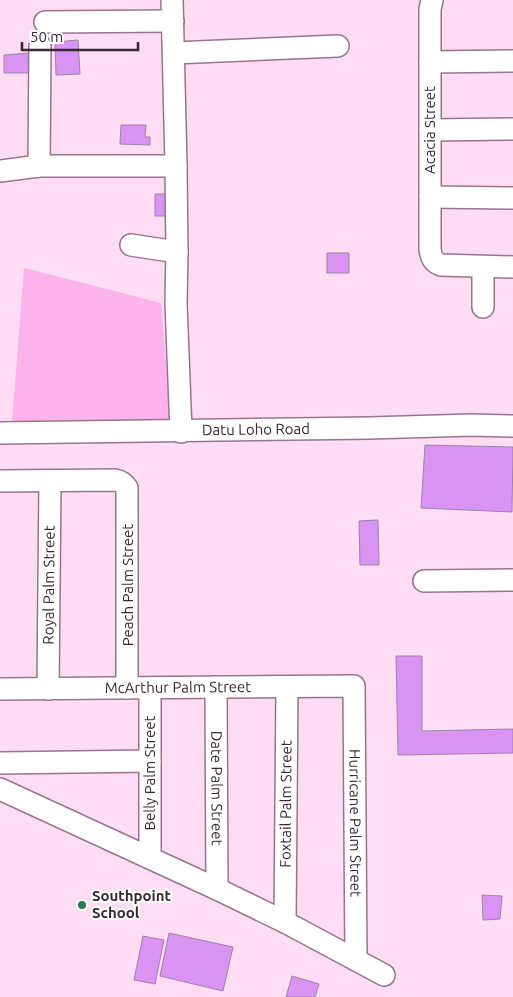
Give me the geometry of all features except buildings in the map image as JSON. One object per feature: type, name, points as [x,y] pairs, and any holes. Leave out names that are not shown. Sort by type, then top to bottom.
[{"type":"street","points":[[172,0],[176,166],[176,303],[181,432]]},
{"type":"street","name":"Acacia Street","points":[[432,0],[430,9],[430,249],[433,261],[437,264],[483,267]]},
{"type":"street","points":[[45,22],[172,21]]},
{"type":"street","points":[[39,166],[40,46]]},
{"type":"street","points":[[174,53],[338,46]]},
{"type":"street","points":[[430,62],[513,61]]},
{"type":"street","points":[[430,130],[513,129]]},
{"type":"street","points":[[0,172],[39,166],[176,166]]},
{"type":"street","points":[[430,197],[513,198]]},
{"type":"street","points":[[131,245],[177,252]]},
{"type":"street","points":[[483,307],[483,267],[513,267]]},
{"type":"street","name":"Datu Loho Road","points":[[0,433],[181,432],[471,425],[513,426]]},
{"type":"street","name":"Peach Palm Street","points":[[50,481],[115,480],[124,483],[127,488],[127,688]]},
{"type":"street","points":[[0,481],[50,481]]},
{"type":"street","name":"Royal Palm Street","points":[[48,689],[50,481]]},
{"type":"street","points":[[424,581],[513,580]]},
{"type":"street","name":"McArthur Palm Street","points":[[0,689],[354,686]]},
{"type":"street","name":"Hurricane Palm Street","points":[[354,686],[356,960]]},
{"type":"street","name":"Date Palm Street","points":[[216,687],[217,889]]},
{"type":"street","name":"Foxtail Palm Street","points":[[285,922],[287,687]]},
{"type":"street","name":"Belly Palm Street","points":[[150,688],[150,858]]},
{"type":"street","points":[[0,763],[150,761]]},
{"type":"street","points":[[0,789],[217,889],[285,922],[384,975]]},
{"type":"shaded area","points":[[24,268],[161,303],[171,423],[12,422]]},
{"type":"place","name":"Southpoint School","points":[[82,905]]}]
